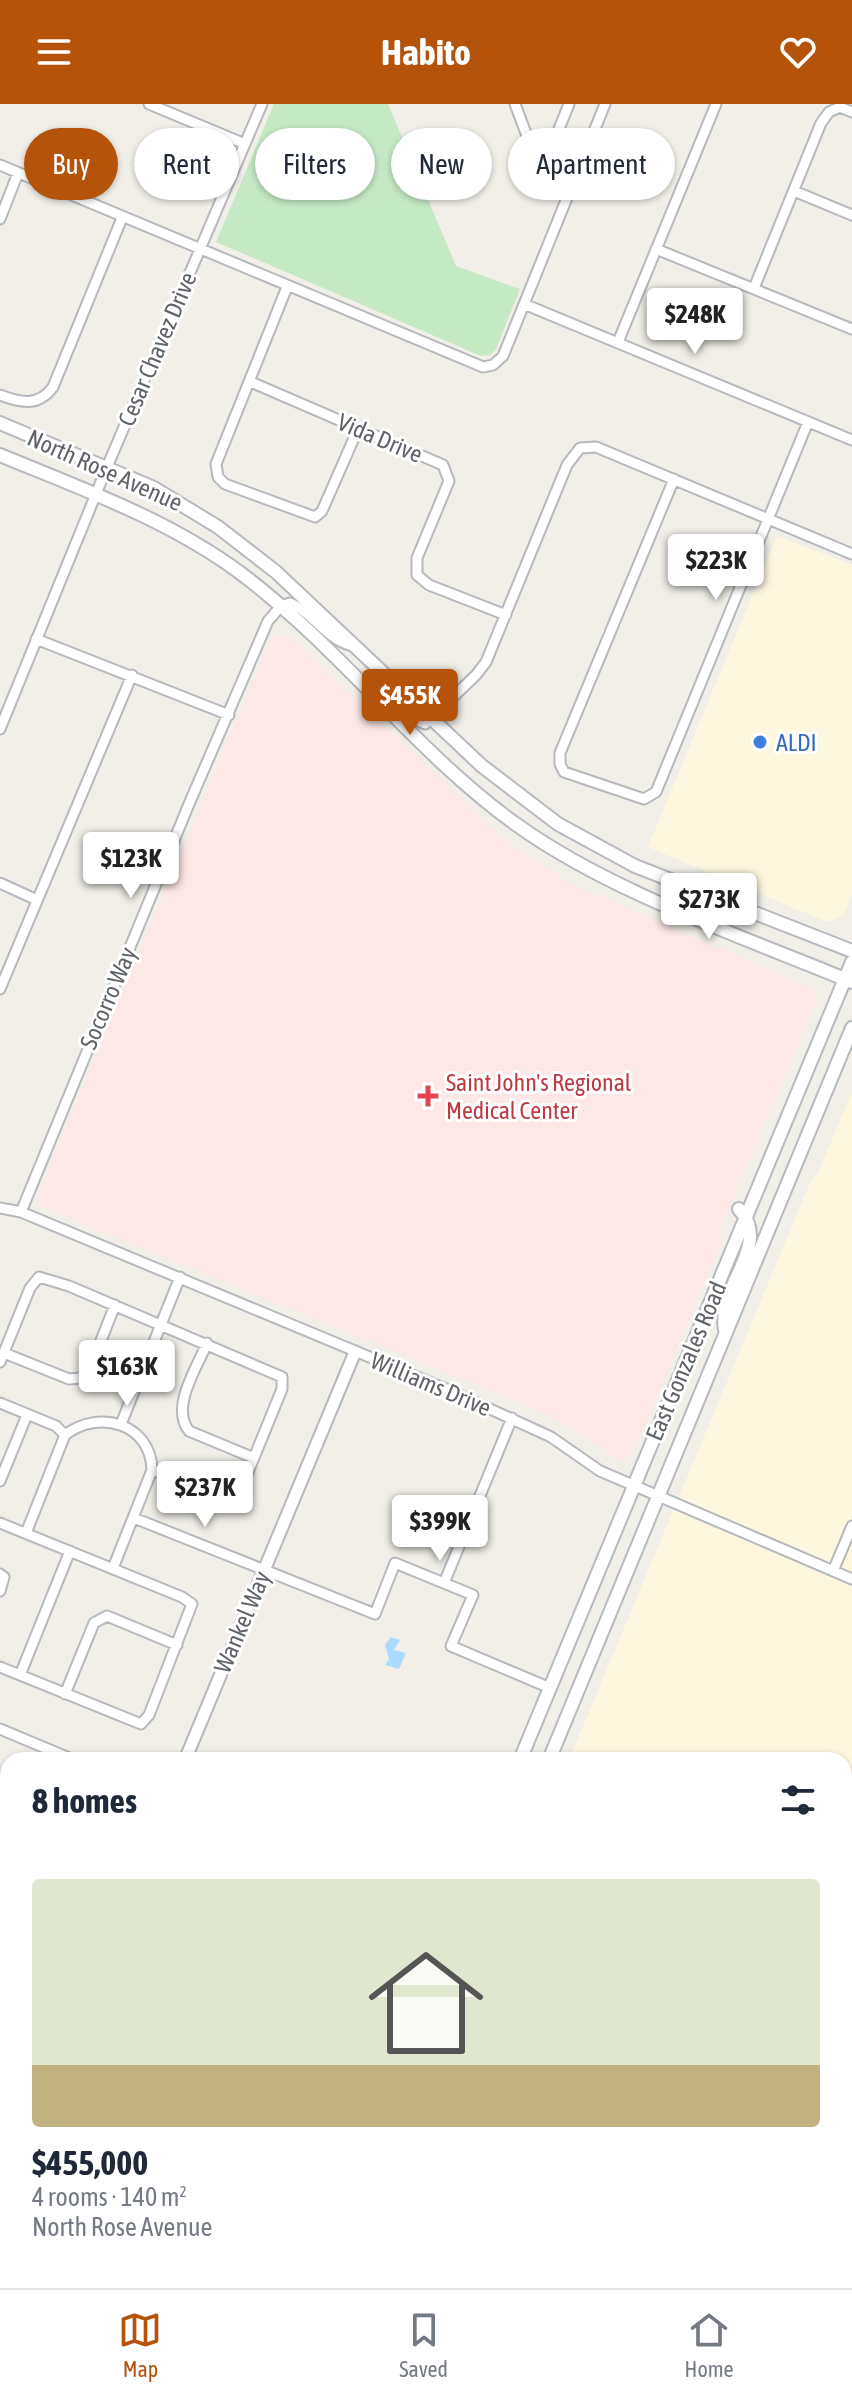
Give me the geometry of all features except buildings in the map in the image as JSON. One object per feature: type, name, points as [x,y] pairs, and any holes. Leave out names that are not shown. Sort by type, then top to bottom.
[{"type":"main road","name":"North Rose Avenue","points":[[0,423],[178,500],[218,527],[276,572],[482,766],[528,804],[585,840],[635,866],[852,951]]},
{"type":"main road","name":"North Rose Avenue","points":[[0,455],[157,522],[204,549],[281,606],[487,803],[546,844],[627,887],[848,980]]},
{"type":"main road","name":"East Gonzales Road","points":[[523,1752],[743,1214],[848,980],[852,962]]},
{"type":"main road","name":"East Gonzales Road","points":[[552,1752],[852,1028]]},
{"type":"main road","points":[[725,1330],[722,1312],[753,1238],[743,1214]]},
{"type":"street","points":[[149,104],[245,144]]},
{"type":"street","name":"Cesar Chavez Drive","points":[[0,729],[95,495],[262,104]]},
{"type":"street","points":[[515,104],[525,128]]},
{"type":"street","points":[[559,128],[569,104]]},
{"type":"street","points":[[595,128],[605,104]]},
{"type":"street","points":[[618,342],[716,104]]},
{"type":"street","points":[[754,288],[821,123],[829,112],[840,107],[852,112]]},
{"type":"street","points":[[0,165],[483,367],[493,365],[503,356],[566,200]]},
{"type":"street","points":[[0,219],[18,173]]},
{"type":"street","points":[[794,191],[852,215]]},
{"type":"street","points":[[0,395],[27,403],[38,400],[53,387],[122,218]]},
{"type":"street","points":[[656,249],[852,329]]},
{"type":"street","points":[[287,287],[216,464],[218,477],[225,484],[315,517],[322,511],[358,429]]},
{"type":"street","points":[[524,304],[852,440]]},
{"type":"street","name":"Vida Drive","points":[[251,382],[443,465],[449,481],[417,558],[417,575],[429,585],[506,615]]},
{"type":"street","points":[[674,479],[562,750],[560,764],[564,772],[627,796],[651,798],[808,422]]},
{"type":"street","points":[[385,706],[402,711],[421,724],[433,718],[476,675],[506,615],[567,465],[580,448],[596,447],[852,554]]},
{"type":"street","points":[[281,606],[295,605],[342,645],[355,646]]},
{"type":"street","name":"Socorro Way","points":[[21,1212],[178,830],[268,621],[281,606]]},
{"type":"street","points":[[36,639],[229,715]]},
{"type":"street","points":[[0,989],[132,675]]},
{"type":"street","points":[[0,883],[37,900]]},
{"type":"street","name":"Williams Drive","points":[[0,1208],[21,1212],[180,1277],[512,1418],[551,1437],[600,1471],[633,1487],[852,1579]]},
{"type":"street","points":[[121,1424],[180,1277]]},
{"type":"street","points":[[115,1305],[89,1371],[80,1378],[69,1379],[2,1358],[30,1288],[38,1279],[50,1278],[272,1370],[282,1381],[254,1458],[237,1493],[224,1496],[152,1470]]},
{"type":"street","points":[[207,1343],[184,1399],[180,1413],[183,1423],[189,1431],[254,1458]]},
{"type":"street","name":"Wankel Way","points":[[188,1752],[355,1352]]},
{"type":"street","points":[[0,1403],[56,1426],[65,1435]]},
{"type":"street","points":[[0,1481],[27,1415]]},
{"type":"street","points":[[444,1583],[512,1418]]},
{"type":"street","points":[[26,1533],[65,1435],[92,1422],[121,1424],[143,1442],[152,1458],[152,1470],[113,1568]]},
{"type":"street","points":[[134,1518],[375,1614],[395,1563],[444,1583],[473,1595],[451,1646],[550,1688]]},
{"type":"street","points":[[0,1523],[113,1568],[192,1604],[190,1616],[141,1724],[0,1667]]},
{"type":"street","points":[[833,1571],[852,1526]]},
{"type":"street","points":[[20,1675],[70,1551]]},
{"type":"street","points":[[0,1574],[4,1577],[0,1591]]},
{"type":"street","points":[[65,1694],[94,1623],[107,1616],[177,1645]]},
{"type":"street","points":[[0,1729],[55,1752]]},
{"type":"shaded area","points":[[780,537],[852,565],[852,895],[843,916],[827,922],[648,847],[775,541]]},
{"type":"shaded area","name":"Saint John's Regional Medical Center","points":[[288,635],[511,845],[572,884],[812,988],[817,1001],[720,1230],[723,1239],[632,1456],[619,1460],[552,1416],[40,1206],[38,1194],[271,638]]},
{"type":"shaded area","points":[[852,1092],[852,1752],[572,1752],[810,1183],[818,1173]]},
{"type":"green space","points":[[274,104],[388,104],[398,128],[391,128],[391,200],[428,200],[456,266],[520,289],[496,349],[490,355],[481,356],[216,242],[234,200],[239,200],[239,187],[255,149],[255,200],[375,200],[375,128],[264,128]]},
{"type":"water","points":[[391,1637],[400,1640],[394,1650],[406,1653],[399,1669],[385,1665],[389,1659],[385,1645]]},
{"type":"place","name":"ALDI","points":[[760,742]]},
{"type":"place","name":"Saint John's Regional Medical Center","points":[[428,1096]]}]
